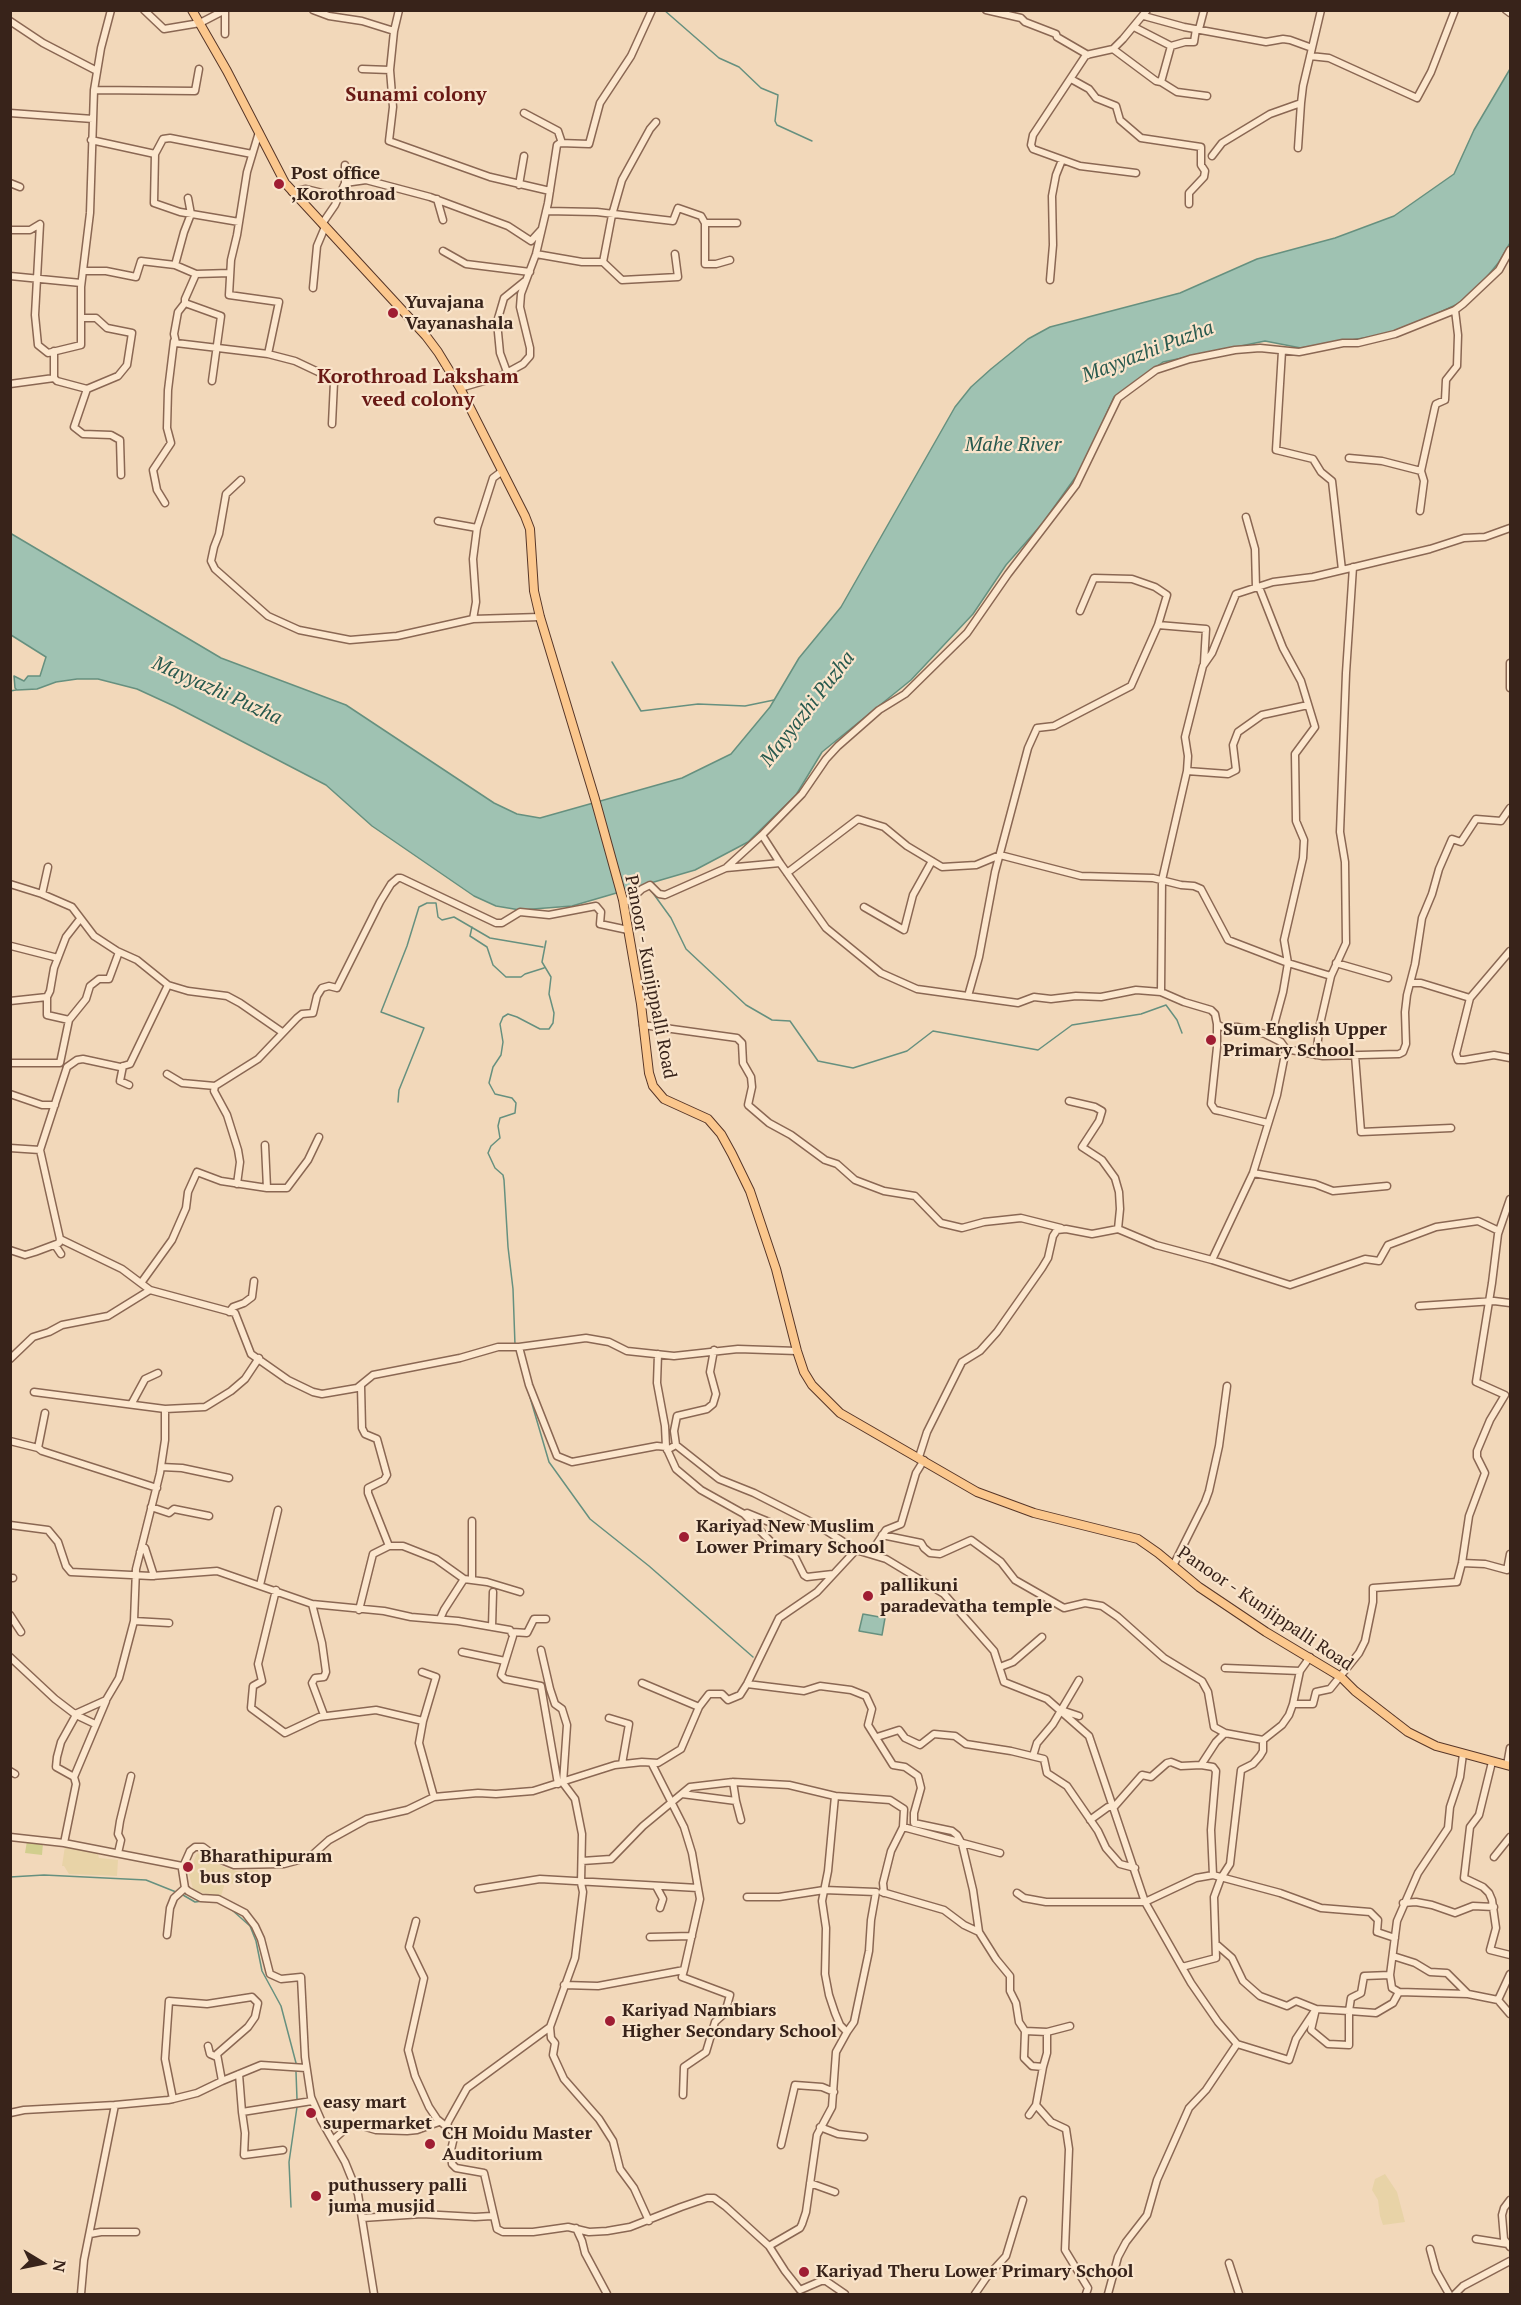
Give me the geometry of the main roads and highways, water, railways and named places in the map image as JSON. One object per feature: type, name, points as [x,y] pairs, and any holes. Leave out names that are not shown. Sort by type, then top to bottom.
[{"type":"main road","name":"Panoor - Kunjippalli Road","points":[[192,10],[285,183],[426,336],[460,388],[530,529],[534,591],[540,617],[595,799],[622,900],[644,1025],[649,1073],[657,1092],[674,1105],[708,1119],[721,1134],[750,1191],[776,1269],[797,1351],[804,1372],[812,1385],[840,1413],[977,1492],[1024,1510],[1130,1536],[1158,1553],[1228,1606],[1341,1677],[1355,1691],[1421,1740],[1509,1766]]},
{"type":"water","name":"Mahe River","points":[[1510,69],[1510,243],[1499,262],[1481,284],[1462,302],[1395,333],[1301,348],[1265,341],[1163,362],[1114,397],[1082,468],[1042,524],[1006,565],[973,614],[911,680],[822,752],[796,795],[748,842],[695,870],[572,906],[520,910],[496,906],[474,896],[372,826],[326,785],[137,689],[98,679],[56,682],[37,689],[17,690],[15,688],[14,676],[24,681],[28,676],[40,676],[46,657],[11,635],[10,533],[221,658],[346,705],[494,803],[517,814],[540,818],[682,778],[731,754],[770,707],[799,658],[841,607],[955,407],[971,387],[991,369],[1028,339],[1050,327],[1180,293],[1257,259],[1335,238],[1394,216],[1454,174],[1474,130]]},
{"type":"water","points":[[863,1614],[885,1618],[882,1635],[859,1631]]},
{"type":"waterway","points":[[664,10],[719,58],[739,67],[761,88],[778,95],[775,121],[777,125],[812,141]]},
{"type":"waterway","points":[[612,662],[641,711],[698,704],[745,706],[774,700]]},
{"type":"waterway","points":[[10,691],[16,690]]},
{"type":"waterway","points":[[650,889],[671,918],[686,949],[746,1005],[772,1020],[790,1021],[818,1061],[853,1068],[907,1051],[933,1031],[1038,1050],[1072,1025],[1141,1014],[1166,1005],[1177,1020],[1182,1033]]},
{"type":"waterway","points":[[398,1102],[399,1090],[424,1028],[381,1012],[407,946],[419,907],[427,903],[436,903],[438,917],[442,920],[454,917],[490,938],[543,947]]},
{"type":"waterway","points":[[472,927],[470,936],[487,947],[493,965],[506,977],[521,977],[544,968]]},
{"type":"waterway","points":[[515,1345],[504,1180],[488,1153],[491,1146],[500,1138],[498,1126],[500,1118],[515,1113],[516,1103],[512,1098],[495,1094],[489,1083],[493,1067],[501,1055],[503,1042],[500,1024],[503,1017],[508,1014],[540,1029],[549,1029],[553,1023],[554,1013],[549,994],[551,977],[542,962],[546,941]]},
{"type":"waterway","points":[[527,1387],[549,1462],[590,1519],[649,1566],[753,1657]]},
{"type":"waterway","points":[[10,1877],[44,1875],[146,1880],[176,1892]]},
{"type":"waterway","points":[[183,1895],[195,1902],[203,1901]]},
{"type":"waterway","points":[[232,1910],[250,1926],[256,1941],[262,1971],[281,2006],[296,2063]]},
{"type":"waterway","points":[[296,2072],[297,2099]]},
{"type":"waterway","points":[[291,2207],[289,2162],[297,2107]]},
{"type":"place","name":"Post office ,Korothroad","points":[[279,184]]},
{"type":"place","name":"Yuvajana Vayanashala","points":[[393,313]]},
{"type":"place","name":"Sum English Upper Primary School","points":[[1211,1040]]},
{"type":"place","name":"Kariyad New Muslim Lower Primary School","points":[[684,1537]]},
{"type":"place","name":"pallikuni paradevatha temple","points":[[868,1596]]},
{"type":"place","name":"Bharathipuram bus stop","points":[[188,1867]]},
{"type":"place","name":"Kariyad Nambiars Higher Secondary School","points":[[610,2021]]},
{"type":"place","name":"easy mart supermarket","points":[[311,2113]]},
{"type":"place","name":"CH Moidu Master Auditorium","points":[[430,2144]]},
{"type":"place","name":"puthussery palli juma musjid","points":[[316,2196]]},
{"type":"place","name":"Kariyad Theru Lower Primary School","points":[[804,2272]]},
{"type":"district","name":"Sunami colony","points":[[416,95]]},
{"type":"district","name":"Korothroad Laksham veed colony","points":[[418,388]]},
{"type":"water label","name":"Mayyazhi Puzha","points":[[1148,352]]},
{"type":"water label","name":"Mayyazhi Puzha","points":[[217,691]]},
{"type":"water label","name":"Mayyazhi Puzha","points":[[808,709]]}]
